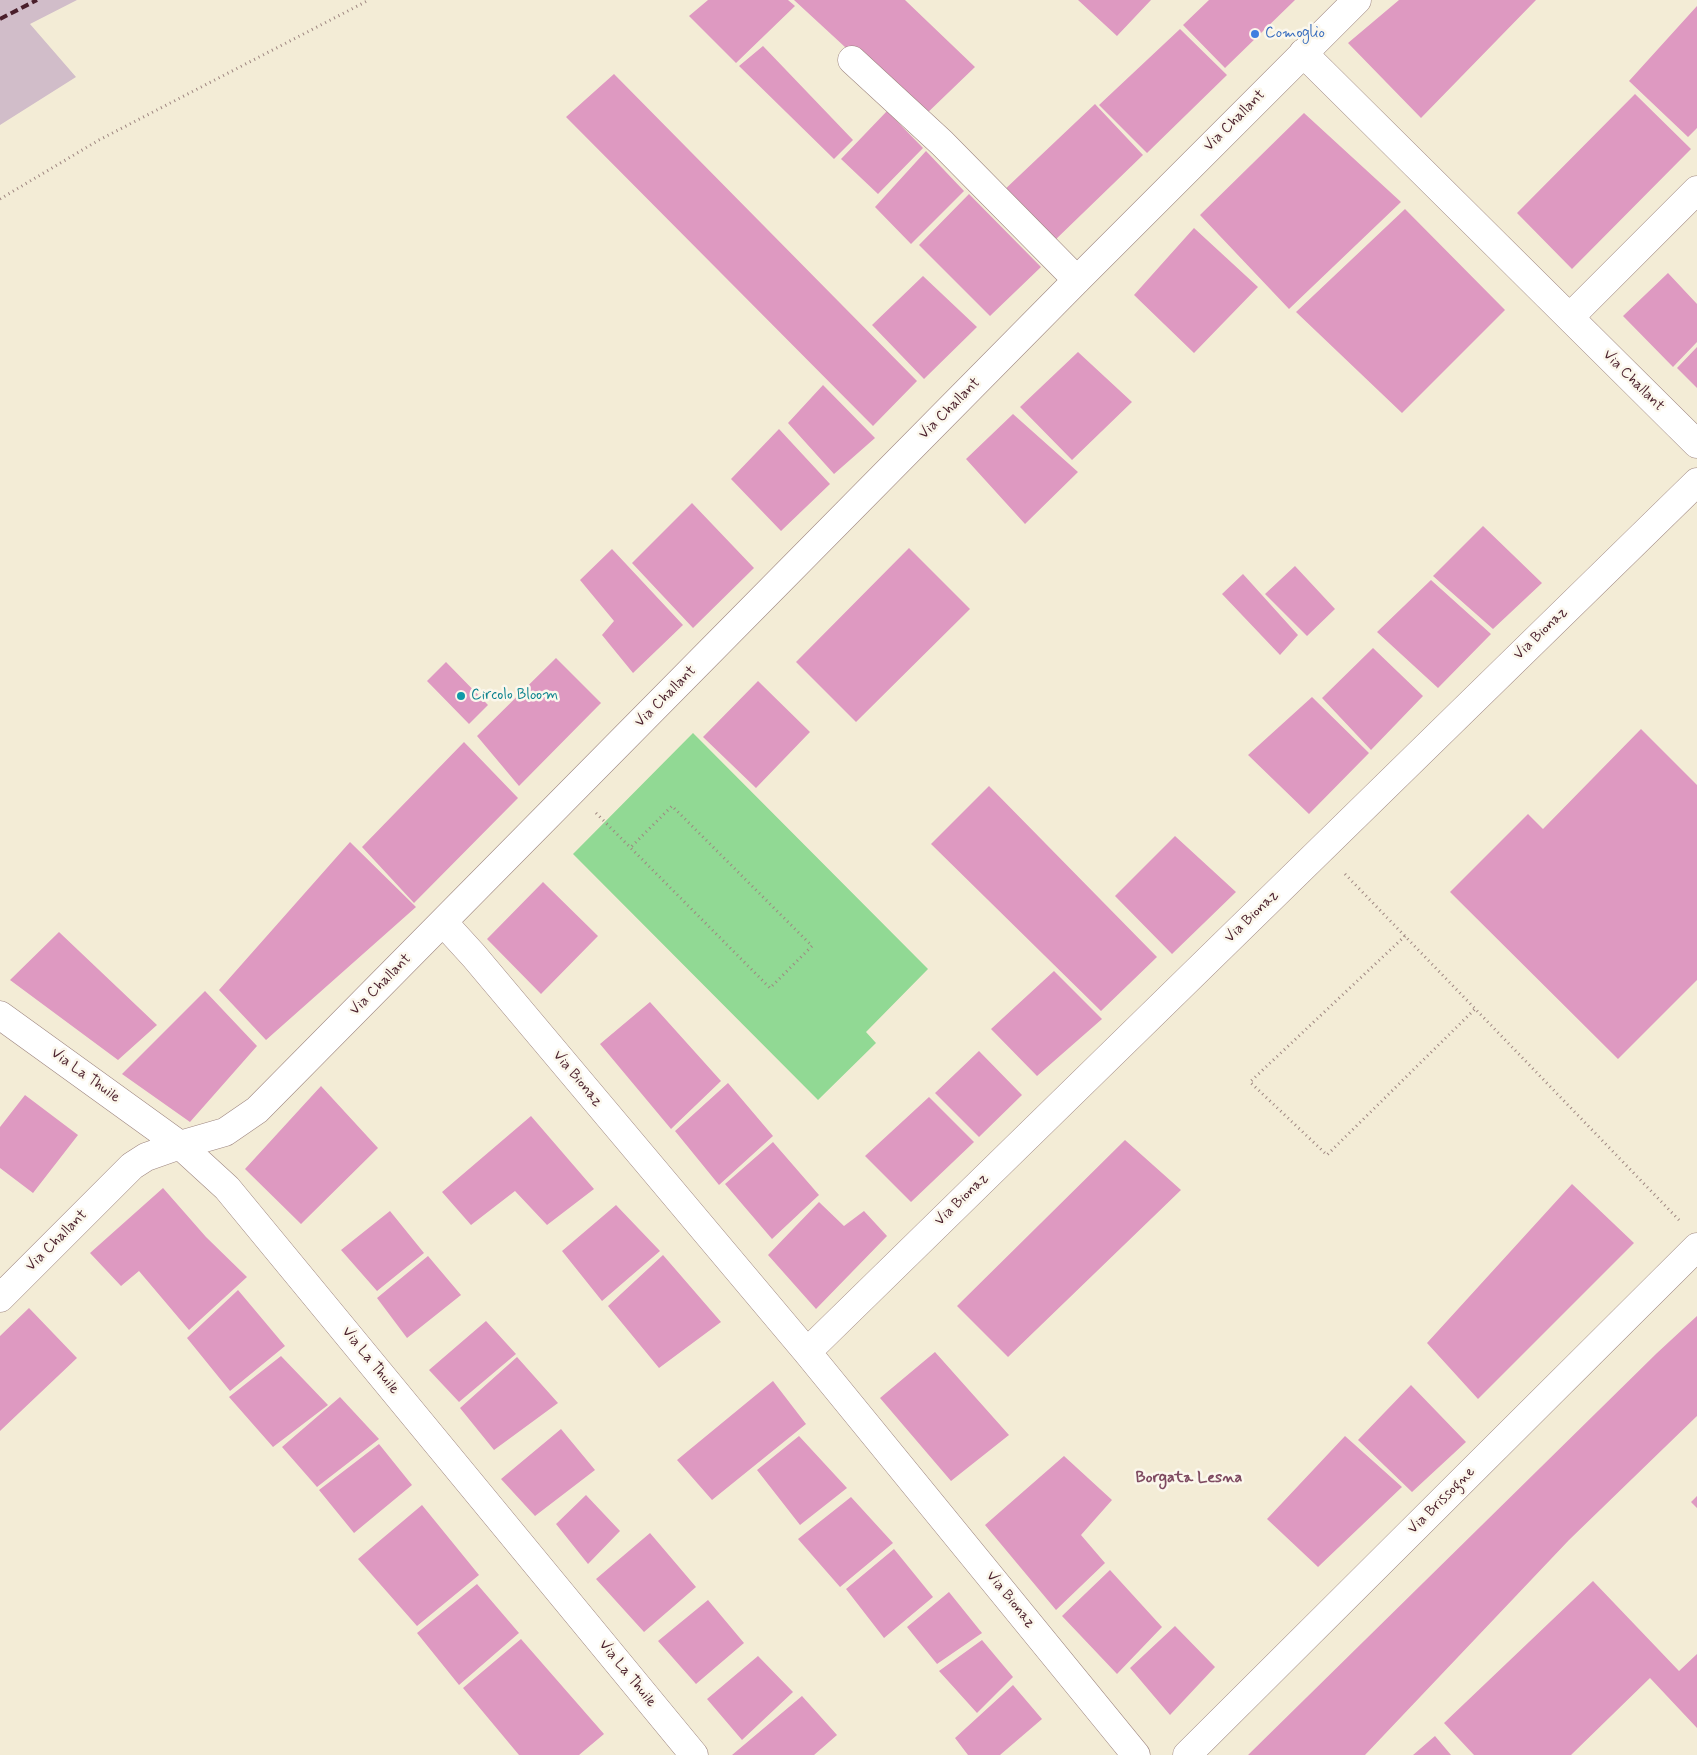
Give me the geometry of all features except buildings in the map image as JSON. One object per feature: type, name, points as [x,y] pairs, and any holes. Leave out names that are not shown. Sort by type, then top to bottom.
[{"type":"street","name":"Via Challant","points":[[0,1298],[132,1166],[146,1157],[225,1132],[257,1110],[1077,280],[1357,0]]},
{"type":"street","name":"Via Challant","points":[[1303,53],[1697,444]]},
{"type":"street","points":[[852,60],[942,143],[1077,280]]},
{"type":"street","points":[[1570,317],[1697,190]]},
{"type":"street","name":"Via Bionaz","points":[[807,1352],[1697,482]]},
{"type":"street","name":"Via Bionaz","points":[[443,922],[474,956],[807,1352],[1136,1755]]},
{"type":"street","name":"Via La Thuile","points":[[0,1015],[180,1145],[227,1188],[694,1755]]},
{"type":"street","name":"Via Brissogne","points":[[1187,1755],[1697,1247]]},
{"type":"path","points":[[0,199],[99,140],[369,0]]},
{"type":"path","points":[[573,791],[630,848],[770,988],[812,946],[672,806],[630,848]]},
{"type":"path","points":[[1321,850],[1683,1224]]},
{"type":"path","points":[[1405,936],[1250,1082],[1326,1155],[1475,1009]]},
{"type":"shaded area","points":[[0,0],[77,0],[30,24],[76,77],[0,125]]},
{"type":"green space","points":[[693,733],[928,969],[866,1032],[876,1043],[818,1100],[573,854]]},
{"type":"railway","points":[[0,19],[37,0]]},
{"type":"place","name":"Comoglio","points":[[1255,34]]},
{"type":"place","name":"Circolo Bloom","points":[[461,696]]},
{"type":"district","name":"Borgata Lesna","points":[[1189,1479]]}]
